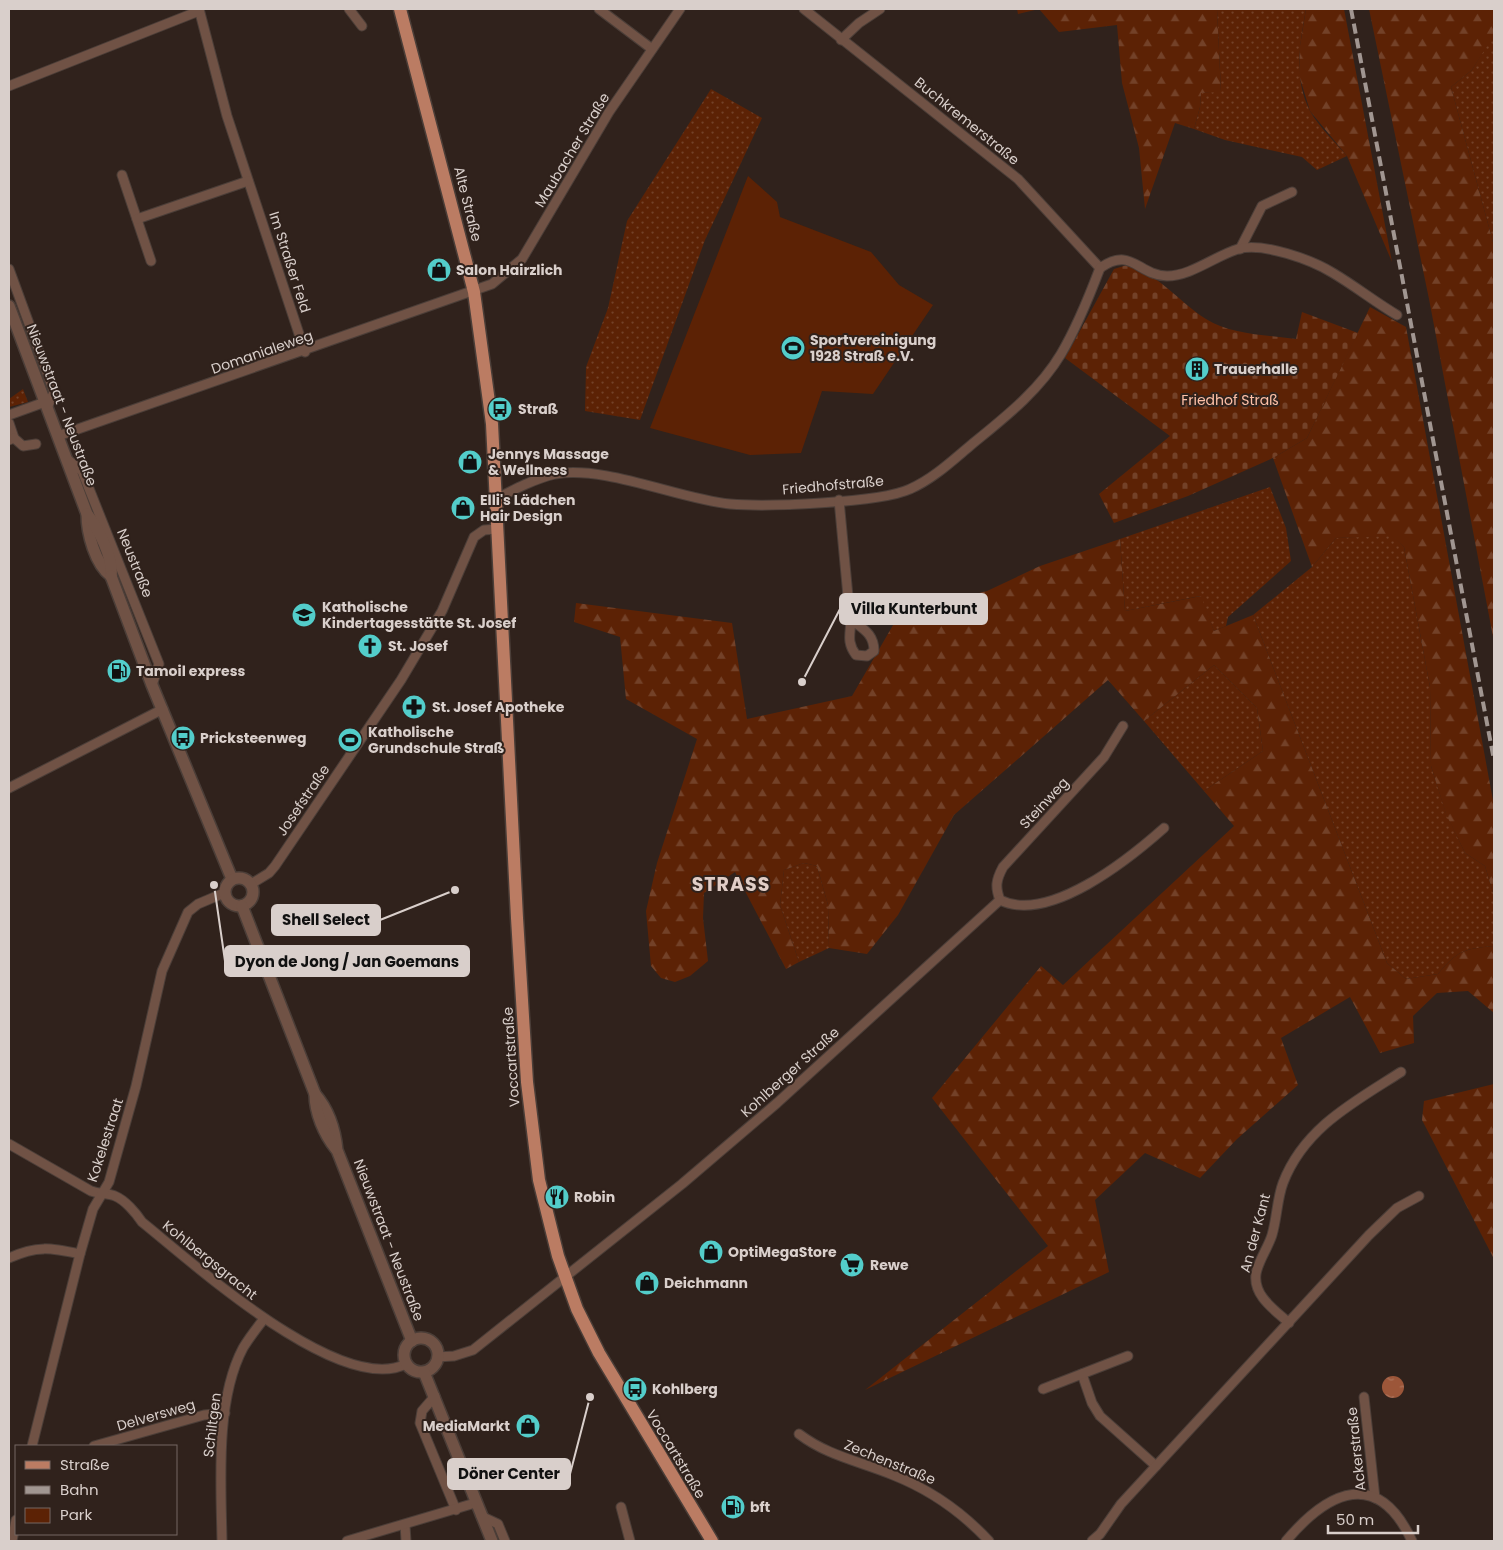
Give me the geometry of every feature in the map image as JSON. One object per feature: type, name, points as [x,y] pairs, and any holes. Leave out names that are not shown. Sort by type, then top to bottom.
[{"type":"main road","name":"Alte Straße","points":[[400,9],[474,292],[492,424],[497,529]]},
{"type":"main road","name":"Voccartstraße","points":[[497,529],[517,928],[531,1127],[539,1180],[565,1278],[599,1353],[712,1541]]},
{"type":"street","points":[[349,9],[362,26]]},
{"type":"street","points":[[600,9],[652,49]]},
{"type":"street","name":"Maubacher Straße","points":[[474,292],[492,284],[522,259],[609,112],[680,9]]},
{"type":"street","name":"Buchkremerstraße","points":[[804,9],[1018,179],[1100,268]]},
{"type":"street","points":[[841,40],[859,23],[880,9]]},
{"type":"street","points":[[9,86],[199,10]]},
{"type":"street","name":"Im Straßer Feld","points":[[199,10],[228,116],[304,352]]},
{"type":"street","points":[[122,175],[151,261]]},
{"type":"street","points":[[137,220],[248,181]]},
{"type":"street","points":[[1240,249],[1262,206],[1292,192]]},
{"type":"street","points":[[1100,268],[1112,260],[1120,258],[1166,276],[1188,270],[1240,249],[1256,248],[1310,262],[1332,272],[1397,315]]},
{"type":"street","points":[[9,268],[54,392],[46,405],[9,415]]},
{"type":"street","name":"Friedhofstraße","points":[[496,499],[542,478],[558,474],[603,476],[730,504],[839,500],[884,496],[910,490],[931,477],[1018,406],[1040,383],[1062,354],[1100,268]]},
{"type":"street","name":"Domanialeweg","points":[[58,436],[474,292]]},
{"type":"street","name":"Nieuwstraat - Neustraße","points":[[9,306],[87,514],[87,528],[103,571],[111,576],[152,686]]},
{"type":"street","points":[[9,423],[11,439],[23,446],[36,444]]},
{"type":"street","name":"Neustraße","points":[[66,458],[82,471],[159,664],[152,686]]},
{"type":"street","points":[[839,500],[845,572],[853,621]]},
{"type":"street","name":"Josefstraße","points":[[250,884],[269,873],[275,866],[401,680],[442,611],[474,537],[484,530],[497,529]]},
{"type":"street","points":[[152,686],[232,879]]},
{"type":"street","points":[[9,788],[163,709]]},
{"type":"street","name":"Steinweg","points":[[1000,900],[995,888],[1002,867],[1104,757],[1122,726]]},
{"type":"street","points":[[1000,900],[1013,906],[1029,906],[1052,901],[1123,862],[1164,828]]},
{"type":"street","points":[[242,878],[250,884],[253,891],[252,898],[242,906],[230,903],[224,894],[225,886],[232,879],[242,878]]},
{"type":"street","name":"Kokelestraat","points":[[32,1445],[80,1254],[94,1209],[109,1182],[136,1086],[162,972],[188,912],[198,904],[224,894]]},
{"type":"street","name":"Kohlberger Straße","points":[[437,1357],[454,1356],[473,1350],[675,1190],[777,1103],[1000,900]]},
{"type":"street","name":"Nieuwstraat - Neustraße","points":[[242,906],[315,1094],[322,1103],[336,1136],[337,1150],[412,1341]]},
{"type":"street","name":"An der Kant","points":[[1289,1323],[1270,1305],[1257,1287],[1256,1275],[1272,1235],[1282,1184],[1294,1161],[1318,1130],[1349,1105],[1401,1072]]},
{"type":"street","name":"Kohlbergsgracht","points":[[9,1144],[101,1195],[115,1196],[136,1213],[142,1222],[263,1320],[345,1361],[378,1370],[390,1370],[406,1364]]},
{"type":"street","points":[[1092,1541],[1100,1534],[1122,1504],[1156,1466],[1369,1235],[1397,1208],[1419,1196]]},
{"type":"street","points":[[9,1258],[36,1248],[46,1247],[80,1254]]},
{"type":"street","name":"Schiltgen","points":[[222,1541],[221,1452],[225,1413],[235,1368],[243,1349],[263,1320]]},
{"type":"street","points":[[422,1339],[431,1342],[435,1346],[437,1357],[435,1365],[424,1372],[414,1371],[406,1364],[404,1352],[412,1341],[422,1339]]},
{"type":"street","points":[[1043,1389],[1128,1356]]},
{"type":"street","points":[[424,1372],[435,1396],[475,1503],[492,1541]]},
{"type":"street","points":[[1082,1374],[1092,1403],[1100,1416],[1156,1466]]},
{"type":"street","points":[[435,1396],[422,1411],[420,1423],[456,1510]]},
{"type":"street","name":"Ackerstraße","points":[[1364,1397],[1375,1498]]},
{"type":"street","name":"Delversweg","points":[[98,1445],[197,1417],[225,1413]]},
{"type":"street","name":"Zechenstraße","points":[[799,1434],[818,1448],[891,1474],[940,1498],[957,1510],[989,1541]]},
{"type":"street","name":"Ackerstraße","points":[[1286,1541],[1330,1502],[1344,1495],[1357,1494],[1375,1498],[1397,1513],[1412,1541]]},
{"type":"street","points":[[348,1541],[475,1503]]},
{"type":"street","points":[[621,1507],[630,1541]]},
{"type":"street","points":[[481,1516],[498,1524],[505,1541]]},
{"type":"street","points":[[12,1541],[15,1525]]},
{"type":"street","points":[[405,1525],[406,1541]]},
{"type":"green space","points":[[1017,9],[1039,9],[1018,14]]},
{"type":"green space","points":[[1039,9],[1217,9],[1221,92],[1201,93],[1200,107],[1194,129],[1175,123],[1145,209],[1139,148],[1122,83],[1117,25],[1059,32]]},
{"type":"green space","points":[[1217,9],[1306,9],[1299,60],[1301,86],[1310,111],[1347,156],[1317,170],[1302,157],[1225,140],[1194,129],[1200,107],[1201,93],[1221,91]]},
{"type":"green space","points":[[1306,9],[1344,9],[1392,262],[1347,156],[1310,111],[1299,75],[1300,46]]},
{"type":"green space","points":[[1369,9],[1494,9],[1494,33],[1492,38],[1472,70],[1451,87],[1494,246],[1494,642],[1429,299]]},
{"type":"green space","points":[[1494,33],[1494,246],[1451,87],[1472,70]]},
{"type":"green space","points":[[711,89],[762,118],[705,240],[640,420],[585,411],[586,367],[608,308],[627,221]]},
{"type":"green space","name":"Sportvereinigung 1928 Straß e.V.","points":[[748,176],[777,202],[780,217],[871,252],[899,285],[933,305],[873,394],[822,391],[801,453],[750,455],[650,428]]},
{"type":"green space","name":"Friedhof Straß","points":[[1127,265],[1149,275],[1206,319],[1227,328],[1250,334],[1296,339],[1302,312],[1358,333],[1307,438],[1273,458],[1188,496],[1114,523],[1099,494],[1170,436],[1065,358],[1114,269]]},
{"type":"green space","points":[[1370,307],[1406,327],[1494,806],[1494,896],[1485,866],[1465,853],[1446,814],[1431,766],[1430,687],[1404,547],[1393,536],[1336,538],[1312,567],[1273,458],[1307,438]]},
{"type":"green space","points":[[23,389],[28,402],[9,407],[9,399]]},
{"type":"green space","points":[[1270,487],[1286,528],[1291,561],[1228,617],[1226,626],[1214,631],[1200,596],[1125,611],[1120,539]]},
{"type":"green space","points":[[1393,535],[1404,547],[1430,687],[1431,766],[1446,813],[1465,853],[1485,866],[1494,896],[1494,946],[1475,948],[1462,952],[1451,960],[1438,974],[1406,979],[1387,963],[1253,615],[1312,567],[1336,538]]},
{"type":"green space","points":[[1120,539],[1125,611],[1201,596],[1214,631],[1253,615],[1387,963],[1406,979],[1438,974],[1451,960],[1462,952],[1475,948],[1494,946],[1494,1013],[1468,991],[1437,993],[1413,1016],[1414,1043],[1380,1053],[1350,997],[1281,1038],[1298,1085],[1237,1139],[1200,1178],[1145,1153],[1095,1200],[1109,1272],[865,1390],[1048,1246],[932,1098],[1041,966],[1063,985],[1234,826],[1204,791],[1263,751],[1257,708],[1214,665],[1144,721],[1108,680],[954,815],[898,915],[867,954],[829,948],[828,905],[817,866],[804,863],[784,870],[780,905],[799,962],[786,969],[735,872],[704,893],[703,918],[708,961],[690,976],[675,982],[661,978],[651,966],[646,911],[657,863],[697,739],[626,699],[620,637],[574,622],[576,603],[732,623],[747,719],[852,696],[900,613],[987,591],[1040,566]]},
{"type":"green space","points":[[1214,665],[1257,708],[1263,751],[1204,791],[1144,721]]},
{"type":"green space","points":[[804,863],[817,866],[828,905],[829,948],[799,962],[780,905],[784,870]]},
{"type":"green space","points":[[1494,1084],[1494,1259],[1422,1120],[1424,1101]]},
{"type":"water","points":[[1393,1376],[1401,1379],[1404,1387],[1401,1395],[1393,1398],[1385,1395],[1382,1387],[1385,1379]]},
{"type":"railway","points":[[1351,9],[1494,760]]},
{"type":"place","name":"Salon Hairzlich","points":[[439,270]]},
{"type":"place","name":"Sportvereinigung 1928 Straß e.V.","points":[[793,348]]},
{"type":"place","name":"Trauerhalle","points":[[1197,369]]},
{"type":"place","name":"Straß","points":[[500,409]]},
{"type":"place","name":"Jennys Massage & Wellness","points":[[470,462]]},
{"type":"place","name":"Elli's Lädchen Hair Design","points":[[463,508]]},
{"type":"place","name":"Katholische Kindertagesstätte St. Josef","points":[[304,615]]},
{"type":"place","name":"St. Josef","points":[[370,646]]},
{"type":"place","name":"Tamoil express","points":[[119,671]]},
{"type":"place","name":"Villa Kunterbunt","points":[[802,682]]},
{"type":"place","name":"St. Josef Apotheke","points":[[414,707]]},
{"type":"place","name":"Pricksteenweg","points":[[183,738]]},
{"type":"place","name":"Katholische Grundschule Straß","points":[[350,740]]},
{"type":"place","name":"Dyon de Jong / Jan Goemans","points":[[214,885]]},
{"type":"place","name":"Shell Select","points":[[455,890]]},
{"type":"place","name":"Robin","points":[[557,1197]]},
{"type":"place","name":"OptiMegaStore","points":[[711,1252]]},
{"type":"place","name":"Rewe","points":[[852,1265]]},
{"type":"place","name":"Deichmann","points":[[647,1283]]},
{"type":"place","name":"Kohlberg","points":[[635,1389]]},
{"type":"place","name":"Döner Center","points":[[590,1397]]},
{"type":"place","name":"MediaMarkt","points":[[528,1426]]},
{"type":"place","name":"bft","points":[[733,1507]]},
{"type":"district","name":"STRASS","points":[[731,884]]}]
